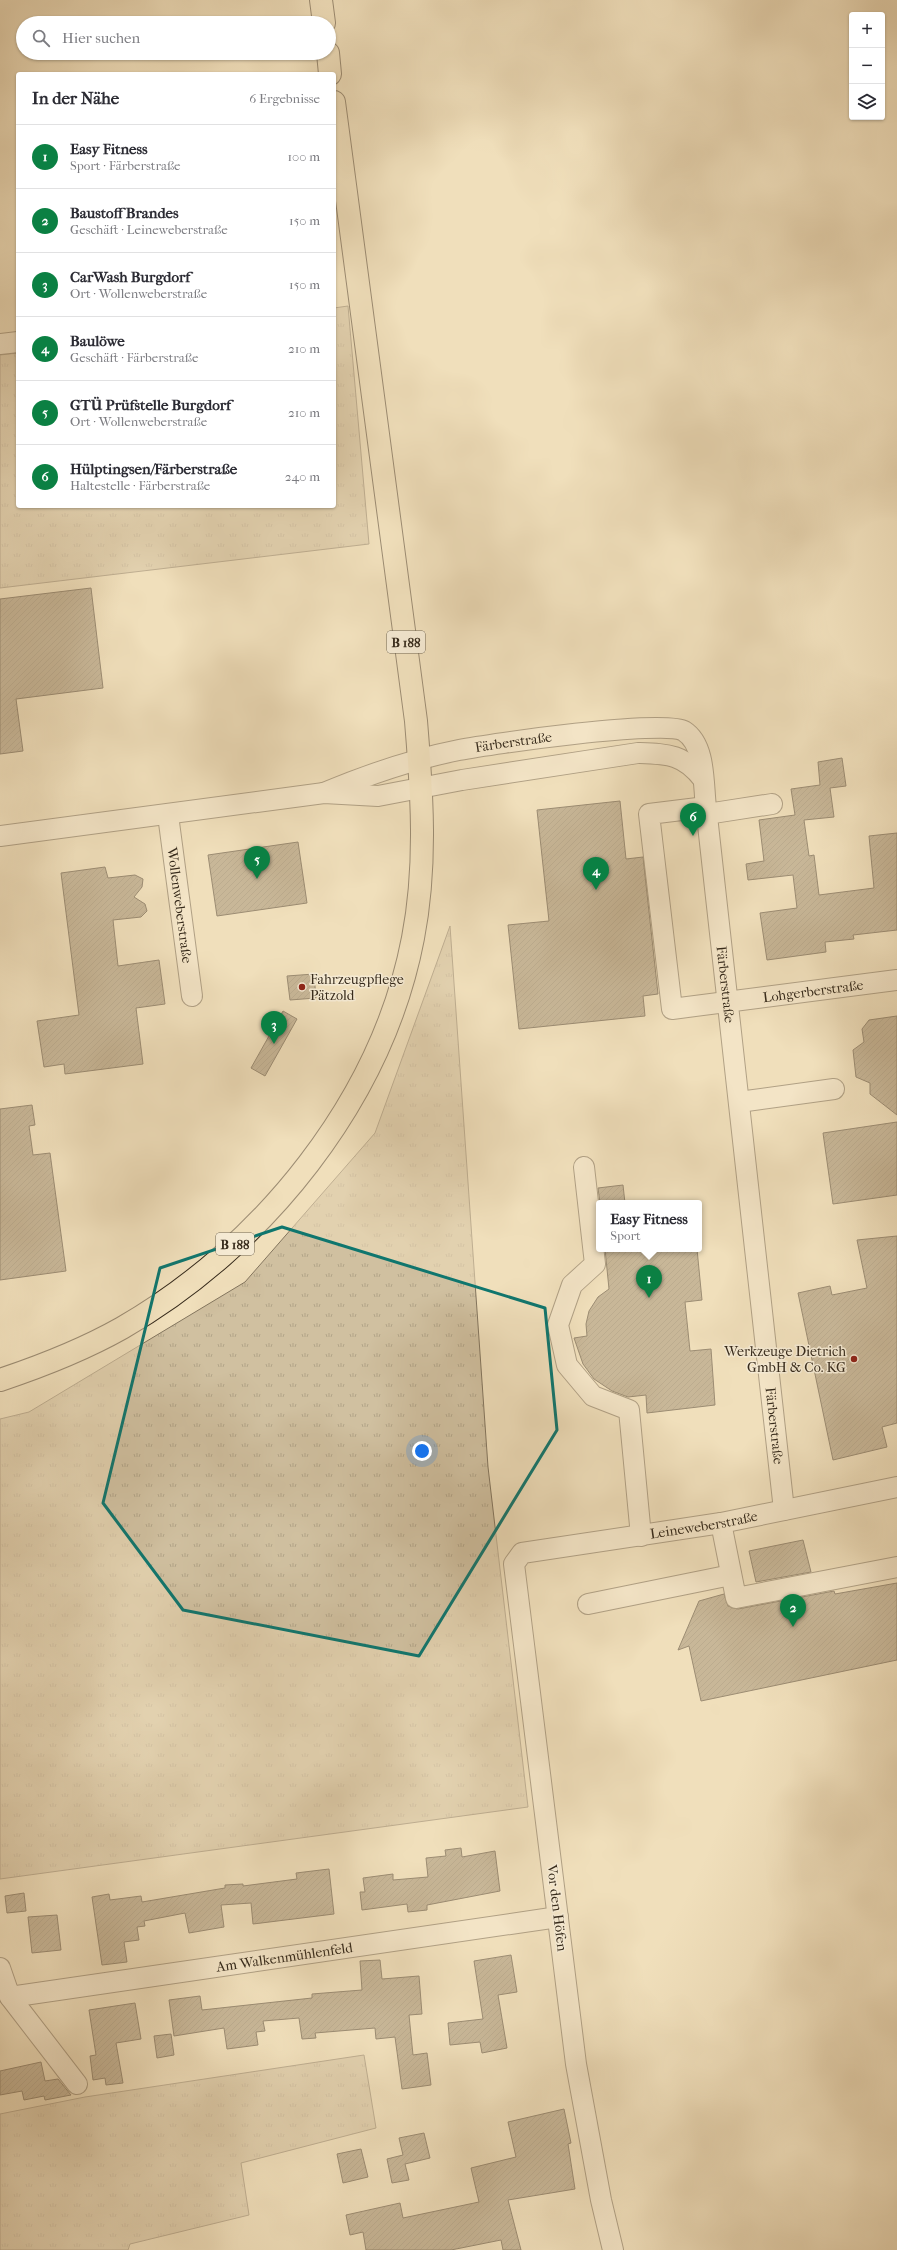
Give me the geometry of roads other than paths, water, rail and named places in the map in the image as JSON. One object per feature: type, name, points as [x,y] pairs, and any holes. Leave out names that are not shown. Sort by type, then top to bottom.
[{"type":"main road","points":[[321,0],[323,16]]},
{"type":"main road","points":[[329,60],[330,72]]},
{"type":"main road","name":"B 188","points":[[0,1380],[53,1361],[87,1346],[121,1328],[184,1287],[214,1263],[258,1222],[294,1183],[317,1152],[357,1088],[374,1054],[394,1006],[407,967],[413,939],[421,884],[422,788],[392,532],[364,338],[336,118]]},
{"type":"street","points":[[0,344],[16,342]]},
{"type":"street","name":"Färberstraße","points":[[419,760],[459,750],[596,732],[670,728],[683,731],[694,740],[699,752],[707,810],[784,1510]]},
{"type":"street","points":[[0,836],[168,815],[324,793],[378,796],[638,752],[654,753],[681,759],[692,765],[703,779]]},
{"type":"street","points":[[324,793],[369,775],[419,760]]},
{"type":"street","points":[[707,810],[772,804]]},
{"type":"street","name":"Lohgerberstraße","points":[[707,810],[649,814],[672,1009],[729,1003],[897,980]]},
{"type":"street","name":"Wollenweberstraße","points":[[168,815],[192,996]]},
{"type":"street","points":[[739,1102],[834,1089]]},
{"type":"street","points":[[584,1168],[595,1264],[572,1284],[558,1325],[567,1365],[593,1396],[630,1410],[641,1536]]},
{"type":"street","name":"Leineweberstraße","points":[[514,1564],[522,1553],[721,1523],[897,1487]]},
{"type":"street","points":[[721,1523],[736,1598],[897,1566]]},
{"type":"street","name":"Vor den Höfen","points":[[514,1564],[576,2064],[601,2200],[613,2250]]},
{"type":"street","points":[[588,1604],[731,1575]]},
{"type":"street","name":"Am Walkenmühlenfeld","points":[[10,1997],[558,1917]]},
{"type":"street","points":[[0,1968],[10,1997],[77,2084]]},
{"type":"place","name":"Hülptingsen/Färberstraße","points":[[693,836]]},
{"type":"place","name":"GTÜ Prüfstelle Burgdorf","points":[[257,879]]},
{"type":"place","name":"Baulöwe","points":[[596,890]]},
{"type":"place","name":"Fahrzeugpflege Pätzold","points":[[302,987]]},
{"type":"place","name":"CarWash Burgdorf","points":[[274,1044]]},
{"type":"place","name":"Easy Fitness","points":[[649,1298]]},
{"type":"place","name":"Werkzeuge Dietrich GmbH & Co. KG","points":[[854,1359]]},
{"type":"place","name":"Baustoff Brandes","points":[[793,1627]]}]
